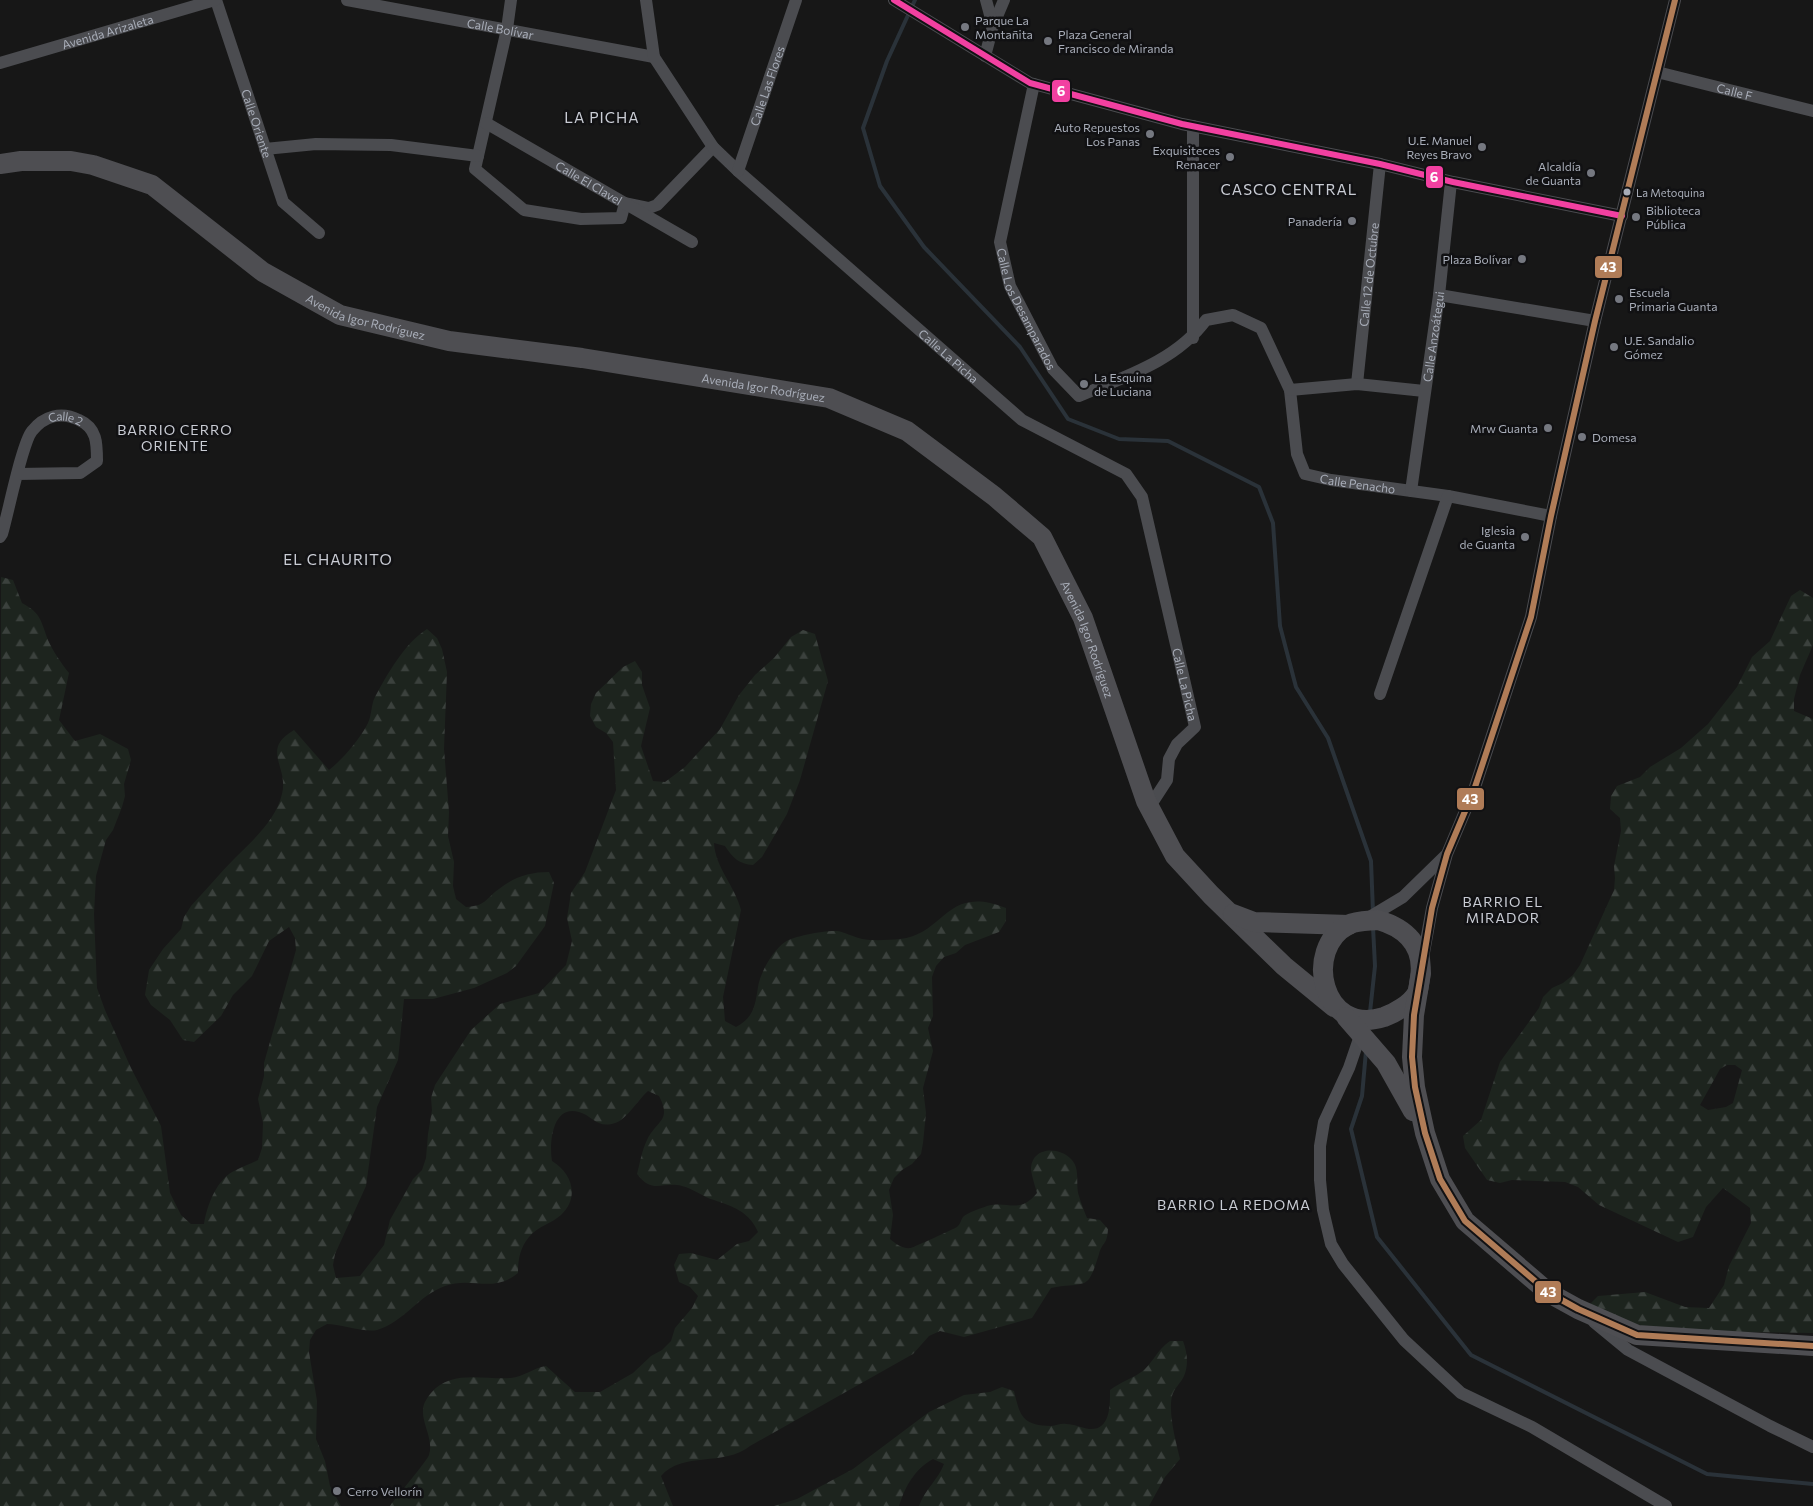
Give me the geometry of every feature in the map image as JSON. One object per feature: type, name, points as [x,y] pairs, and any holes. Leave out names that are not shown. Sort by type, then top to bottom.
[{"type":"highway","name":"Avenida Igor Rodríguez","points":[[0,164],[48,160],[71,161],[93,165],[152,185],[264,272],[340,315],[449,341],[582,358],[829,398],[907,431],[994,496],[1042,537],[1083,618],[1146,801],[1175,856],[1228,912],[1254,922],[1356,923]]},
{"type":"highway","name":"Avenida Igor Rodríguez","points":[[0,175],[22,170],[93,165]]},
{"type":"highway","name":"Avenida Igor Rodríguez","points":[[1211,895],[1284,966],[1358,1022]]},
{"type":"highway","points":[[1425,1133],[1386,1062],[1322,972],[1324,955],[1338,933],[1356,923],[1378,920],[1392,924],[1404,931],[1413,941],[1420,961],[1421,973],[1414,1014],[1412,1057],[1415,1087],[1425,1133],[1440,1179],[1465,1222],[1549,1293],[1578,1309],[1637,1334],[1813,1346]]},
{"type":"highway","points":[[1358,1022],[1391,1015],[1408,1003],[1417,992],[1421,973]]},
{"type":"street","name":"Avenida Arizaleta","points":[[0,63],[194,3],[216,0]]},
{"type":"street","name":"Calle Oriente","points":[[216,0],[283,202],[318,233]]},
{"type":"street","name":"Calle Bolívar","points":[[346,0],[654,57]]},
{"type":"street","points":[[511,0],[507,30],[475,169],[524,210],[581,219],[621,218],[625,203],[649,208],[657,204],[713,147]]},
{"type":"street","name":"Calle La Picha","points":[[646,0],[654,57],[713,147],[1022,420],[1126,474],[1142,497],[1195,727],[1177,744],[1169,759],[1167,780],[1154,800],[1146,801]]},
{"type":"street","name":"Calle Las Flores","points":[[738,171],[796,0]]},
{"type":"street","points":[[986,0],[993,26]]},
{"type":"street","points":[[985,56],[993,26],[1004,0]]},
{"type":"street","points":[[1421,973],[1430,916],[1447,854],[1474,790],[1532,617],[1551,516],[1595,321],[1675,0]]},
{"type":"street","points":[[899,3],[941,30],[1034,84],[1193,126],[1380,164],[1451,182],[1622,216]]},
{"type":"street","name":"Calle F","points":[[1657,72],[1813,111]]},
{"type":"street","name":"Calle Los Desamparados","points":[[1034,84],[1000,242],[1010,286],[1053,369],[1079,396],[1151,366],[1193,338]]},
{"type":"street","name":"Calle El Clavel","points":[[486,123],[692,242]]},
{"type":"street","points":[[1193,126],[1193,338]]},
{"type":"street","points":[[265,149],[316,144],[391,145],[478,156]]},
{"type":"street","name":"Calle 12 de Octubre","points":[[1357,384],[1380,164]]},
{"type":"street","name":"Calle Anzoátegui","points":[[1411,491],[1439,295],[1451,182]]},
{"type":"street","points":[[1439,295],[1595,321]]},
{"type":"street","name":"Calle Penacho","points":[[1193,338],[1206,320],[1233,315],[1261,328],[1290,390],[1297,454],[1305,474],[1331,480],[1448,496],[1551,516]]},
{"type":"street","points":[[1290,390],[1357,384],[1424,391]]},
{"type":"street","name":"Calle 2","points":[[0,537],[18,474],[30,432],[43,419],[59,414],[73,417],[92,429],[97,440],[96,461],[80,473],[18,474]]},
{"type":"street","points":[[1380,694],[1448,496]]},
{"type":"street","points":[[1356,923],[1388,908],[1422,881],[1447,854]]},
{"type":"street","points":[[1358,1022],[1349,1068],[1324,1122],[1320,1146],[1320,1180],[1323,1210],[1330,1244],[1343,1264],[1404,1340],[1461,1393],[1532,1426],[1666,1506]]},
{"type":"street","points":[[1578,1309],[1628,1350],[1813,1447]]},
{"type":"green space","points":[[1,577],[13,580],[22,603],[40,618],[52,648],[69,673],[59,720],[75,741],[100,734],[128,749],[131,760],[124,784],[125,796],[113,830],[106,840],[96,876],[94,914],[97,988],[131,1068],[161,1126],[170,1193],[181,1215],[191,1224],[204,1224],[210,1201],[223,1179],[236,1170],[258,1160],[262,1148],[263,1123],[258,1099],[264,1076],[264,1063],[296,950],[295,938],[289,927],[269,941],[252,976],[233,995],[221,1016],[194,1042],[183,1040],[170,1020],[151,1005],[145,995],[149,970],[163,949],[181,929],[184,917],[191,906],[256,837],[275,812],[282,794],[283,784],[277,752],[279,744],[284,737],[294,730],[329,770],[351,748],[365,729],[375,697],[397,660],[411,643],[427,629],[437,638],[442,649],[447,672],[444,749],[449,812],[448,836],[454,862],[453,886],[456,899],[466,907],[478,905],[510,881],[535,873],[549,872],[554,883],[545,926],[516,966],[507,973],[474,988],[433,999],[404,999],[398,1060],[377,1107],[366,1186],[335,1254],[333,1265],[336,1278],[360,1276],[384,1245],[390,1220],[413,1179],[422,1170],[426,1158],[432,1110],[431,1098],[435,1085],[471,1030],[500,1004],[539,993],[566,965],[572,941],[567,918],[571,893],[585,872],[616,790],[613,742],[606,733],[596,727],[590,716],[591,704],[596,693],[623,667],[635,661],[642,672],[642,685],[650,708],[641,746],[653,781],[665,782],[685,767],[720,729],[739,695],[755,675],[774,658],[791,637],[803,630],[815,634],[828,681],[800,780],[787,814],[762,857],[753,865],[740,862],[725,846],[714,843],[721,868],[741,910],[723,997],[725,1021],[736,1027],[747,1019],[753,1010],[759,981],[764,969],[776,950],[789,940],[810,934],[832,931],[866,940],[900,939],[927,929],[958,906],[970,902],[986,902],[1006,908],[1006,921],[999,932],[965,945],[956,953],[944,957],[936,966],[932,977],[933,1016],[928,1028],[933,1051],[923,1088],[926,1113],[923,1143],[921,1154],[894,1178],[889,1190],[893,1215],[890,1239],[902,1247],[911,1248],[957,1227],[963,1217],[974,1211],[994,1205],[1019,1205],[1031,1200],[1037,1193],[1031,1170],[1032,1162],[1040,1153],[1046,1151],[1059,1152],[1071,1159],[1076,1167],[1077,1187],[1087,1218],[1100,1220],[1108,1229],[1106,1241],[1100,1250],[1092,1275],[1084,1283],[1051,1288],[1032,1318],[964,1337],[940,1331],[929,1336],[913,1354],[740,1452],[728,1456],[692,1461],[670,1468],[661,1476],[673,1506],[390,1506],[429,1455],[430,1444],[423,1407],[428,1396],[439,1386],[458,1378],[511,1378],[546,1366],[575,1392],[600,1392],[633,1373],[651,1356],[662,1350],[671,1341],[675,1328],[692,1308],[698,1296],[690,1287],[679,1282],[674,1265],[679,1254],[691,1253],[717,1260],[737,1244],[749,1241],[758,1232],[750,1219],[734,1207],[710,1199],[682,1186],[653,1186],[637,1174],[647,1140],[664,1116],[663,1104],[659,1096],[648,1091],[628,1114],[615,1123],[599,1123],[584,1114],[570,1111],[563,1114],[558,1120],[552,1136],[552,1161],[565,1172],[569,1179],[572,1193],[570,1201],[561,1215],[536,1230],[523,1245],[518,1263],[518,1273],[509,1279],[491,1284],[455,1283],[445,1286],[427,1296],[395,1321],[377,1330],[372,1331],[327,1324],[316,1330],[310,1340],[309,1352],[317,1401],[316,1439],[325,1461],[330,1486],[341,1506],[0,1506]]},
{"type":"green space","points":[[1800,590],[1813,598],[1813,645],[1800,675],[1794,699],[1794,711],[1813,719],[1813,1333],[1685,1331],[1613,1320],[1590,1304],[1598,1296],[1645,1292],[1685,1307],[1709,1308],[1724,1285],[1729,1266],[1751,1223],[1750,1208],[1723,1188],[1706,1207],[1693,1237],[1678,1242],[1599,1205],[1578,1187],[1565,1182],[1512,1180],[1500,1183],[1487,1180],[1465,1148],[1463,1136],[1481,1120],[1500,1062],[1539,1008],[1543,997],[1552,988],[1563,983],[1573,975],[1580,965],[1614,890],[1614,866],[1621,831],[1620,818],[1610,809],[1611,796],[1617,786],[1640,777],[1650,767],[1681,748],[1708,724],[1737,687],[1752,657],[1770,641],[1791,596]],"holes":[[[1727,1065],[1735,1065],[1742,1070],[1733,1103],[1726,1107],[1708,1110],[1700,1105],[1720,1069]]]},
{"type":"green space","points":[[1170,1341],[1183,1341],[1187,1358],[1184,1376],[1173,1393],[1171,1403],[1173,1428],[1180,1459],[1165,1477],[1149,1506],[919,1506],[944,1464],[933,1459],[926,1463],[911,1479],[899,1506],[774,1506],[797,1499],[853,1469],[929,1412],[964,1395],[990,1392],[1002,1387],[1014,1391],[1018,1407],[1024,1418],[1034,1424],[1051,1426],[1069,1424],[1089,1429],[1102,1426],[1108,1416],[1110,1390],[1144,1370]]},
{"type":"waterway","points":[[915,0],[887,61],[863,128],[880,186],[924,247],[1020,347],[1068,419],[1119,439],[1168,441],[1259,487],[1273,523],[1280,626],[1296,687],[1328,738],[1371,861],[1373,912]]},
{"type":"waterway","points":[[1370,1012],[1375,966],[1373,927]]},
{"type":"waterway","points":[[1366,1051],[1362,1096],[1351,1129],[1377,1237],[1471,1355],[1707,1474],[1813,1484]]},
{"type":"transit line","name":"6","points":[[894,0],[1030,83],[1182,124],[1622,216]]},
{"type":"transit line","name":"43","points":[[1675,0],[1595,321],[1551,516],[1531,617],[1474,790],[1447,854],[1432,908],[1414,1015],[1412,1057],[1415,1087],[1425,1133],[1440,1179],[1465,1221],[1549,1293],[1578,1309],[1637,1335],[1813,1346]]},
{"type":"place","name":"Parque La Montañita","points":[[965,27]]},
{"type":"place","name":"Plaza General Francisco de Miranda","points":[[1048,41]]},
{"type":"place","name":"Auto Repuestos Los Panas","points":[[1150,134]]},
{"type":"place","name":"U.E. Manuel Reyes Bravo","points":[[1482,147]]},
{"type":"place","name":"Exquisiteces Renacer","points":[[1230,157]]},
{"type":"place","name":"Alcaldía de Guanta","points":[[1591,173]]},
{"type":"place","name":"La Metoquina","points":[[1627,192]]},
{"type":"place","name":"Biblioteca Pública","points":[[1636,217]]},
{"type":"place","name":"Panadería","points":[[1352,221]]},
{"type":"place","name":"Plaza Bolívar","points":[[1522,259]]},
{"type":"place","name":"Escuela Primaria Guanta","points":[[1619,299]]},
{"type":"place","name":"U.E. Sandalio Gómez","points":[[1614,347]]},
{"type":"place","name":"La Esquina de Luciana","points":[[1084,384]]},
{"type":"place","name":"Mrw Guanta","points":[[1548,428]]},
{"type":"place","name":"Domesa","points":[[1582,437]]},
{"type":"place","name":"Iglesia de Guanta","points":[[1525,537]]},
{"type":"place","name":"Cerro Vellorín","points":[[337,1491]]},
{"type":"district","name":"LA PICHA","points":[[602,117]]},
{"type":"district","name":"CASCO CENTRAL","points":[[1289,189]]},
{"type":"district","name":"BARRIO CERRO ORIENTE","points":[[175,438]]},
{"type":"district","name":"EL CHAURITO","points":[[338,559]]},
{"type":"district","name":"BARRIO EL MIRADOR","points":[[1503,910]]},
{"type":"district","name":"BARRIO LA REDOMA","points":[[1234,1204]]}]
